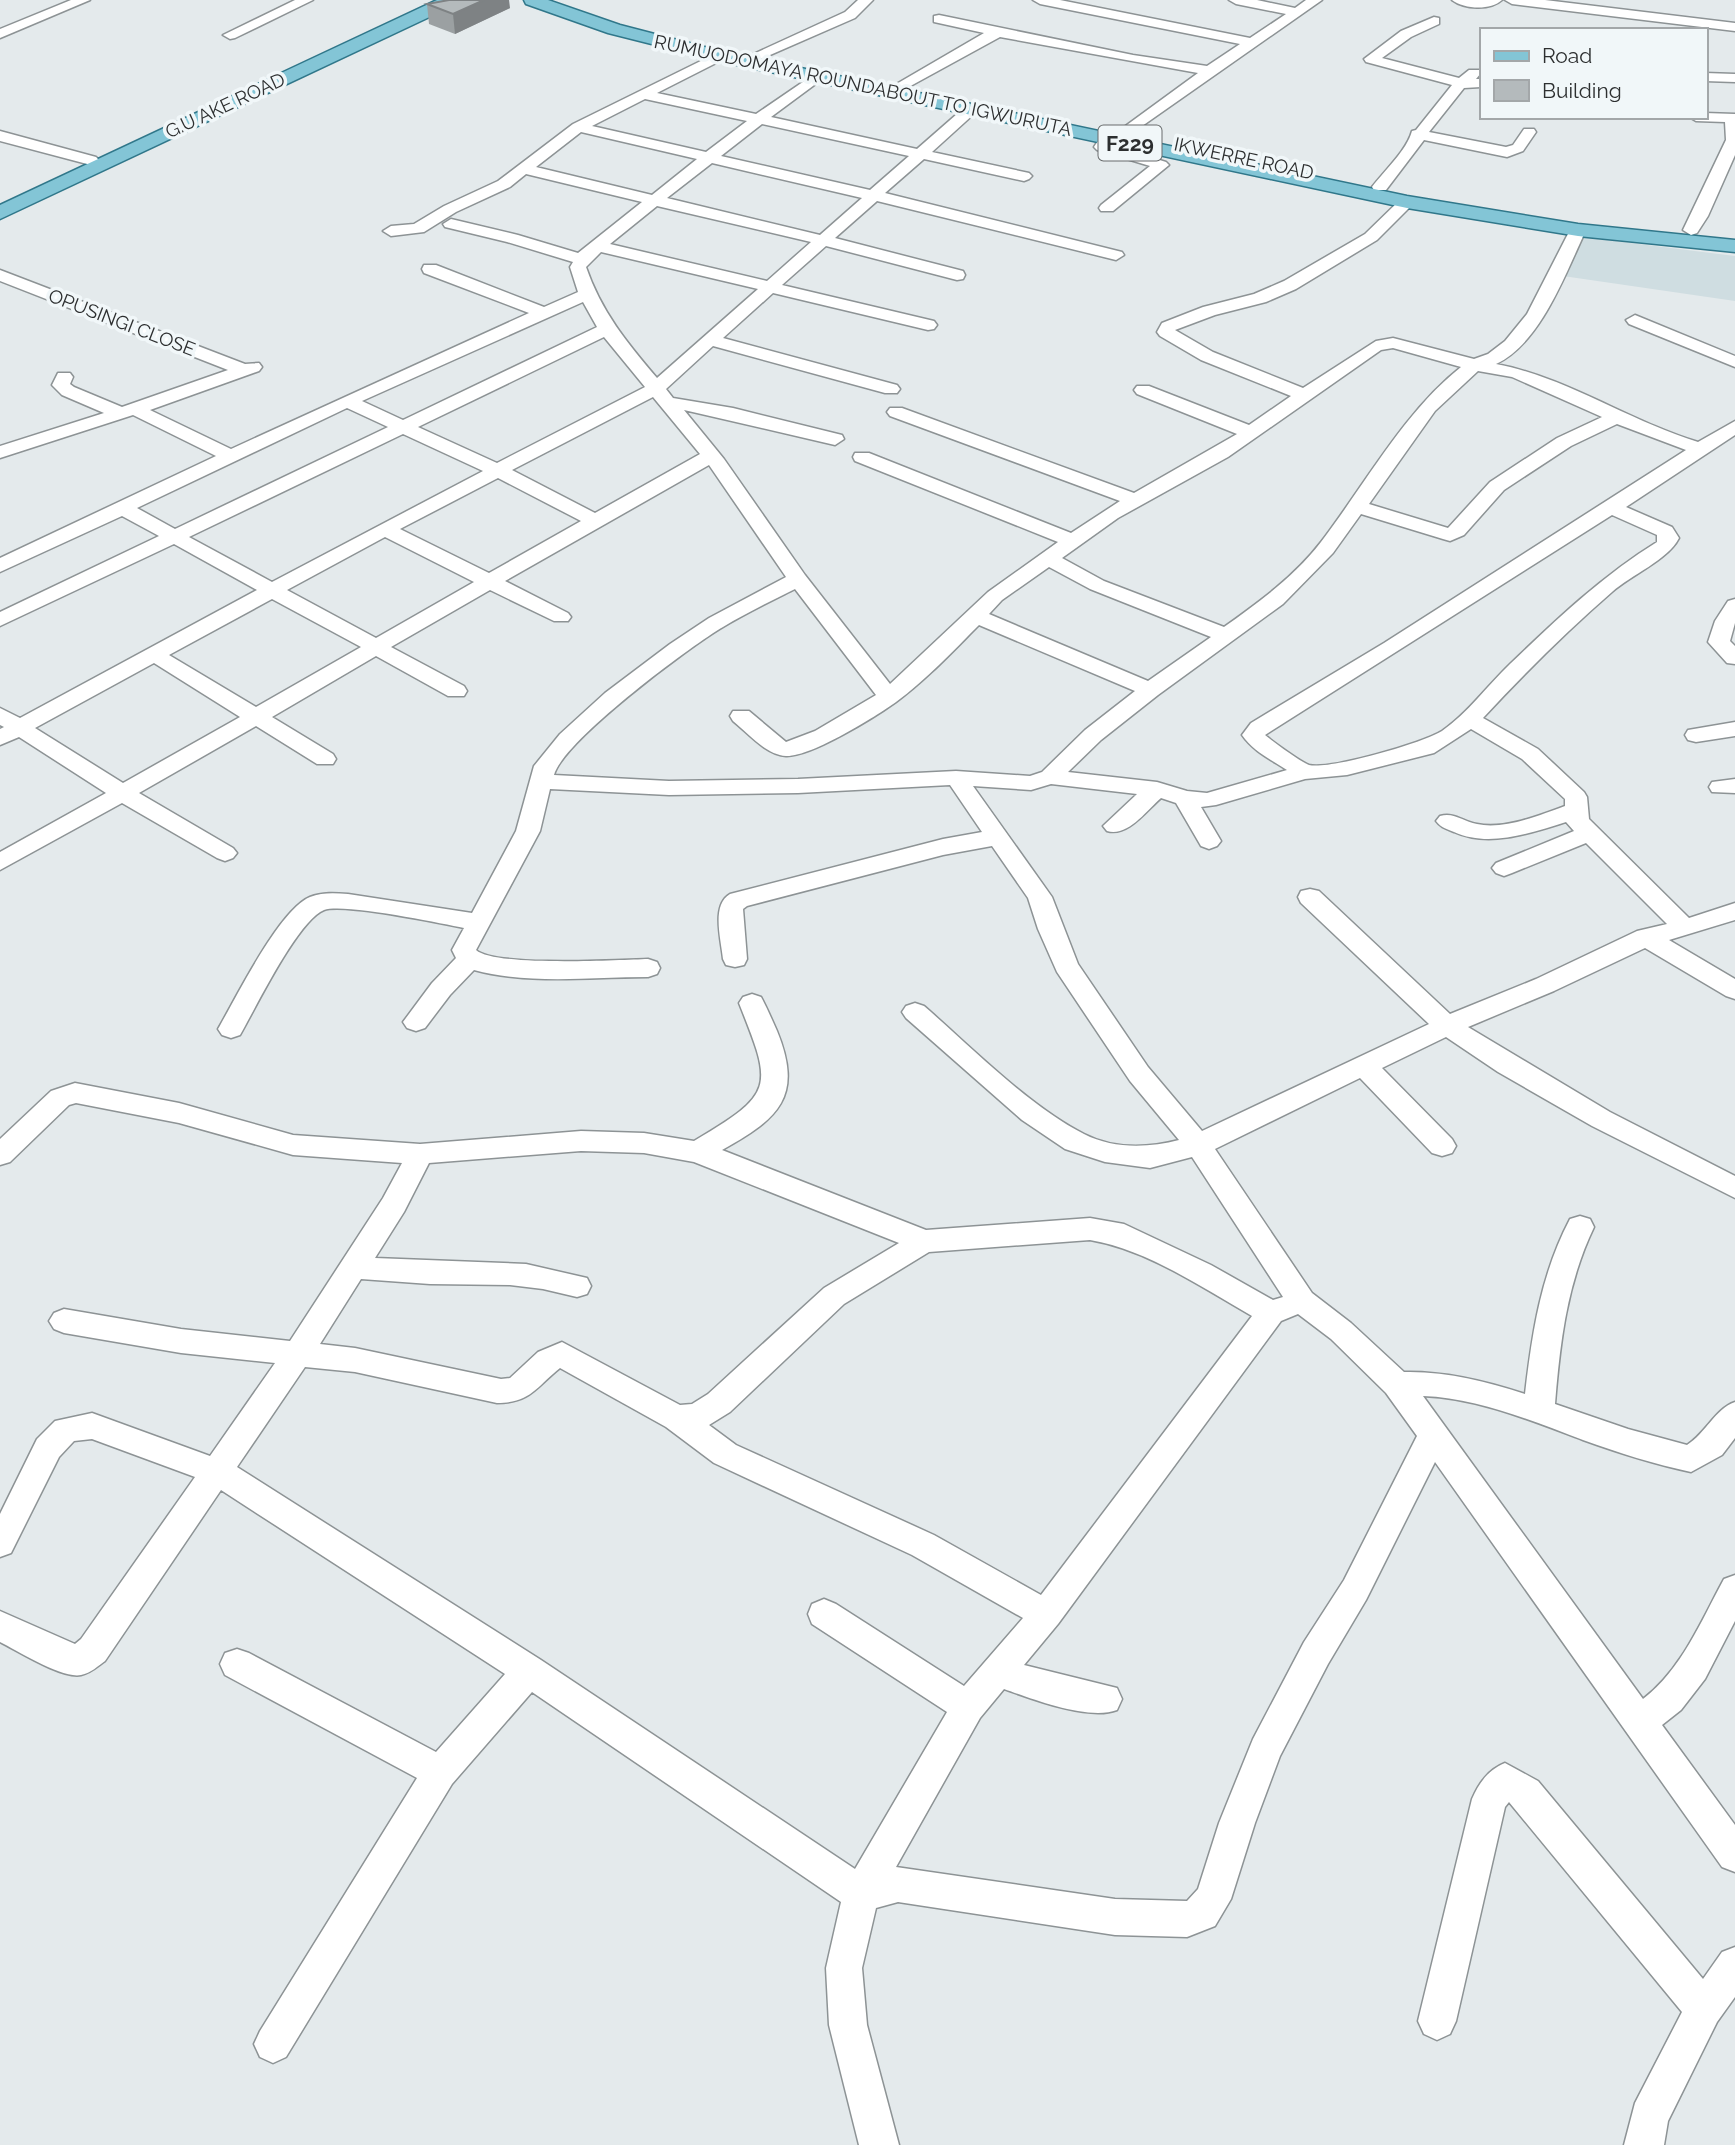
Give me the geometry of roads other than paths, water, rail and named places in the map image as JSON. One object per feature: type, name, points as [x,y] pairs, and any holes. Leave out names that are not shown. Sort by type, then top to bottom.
[{"type":"main road","points":[[0,203],[428,0]]},
{"type":"main road","name":"G.U AKE ROAD","points":[[0,214],[451,0]]},
{"type":"main road","name":"RUMUODOMAYA ROUNDABOUT TO IGWURUTA","points":[[532,0],[614,29],[719,56],[971,110],[1119,131],[1407,202],[1578,230],[1735,246]]},
{"type":"main road","name":"IKWERRE ROAD","points":[[554,0],[653,32],[756,56],[1380,187],[1544,214],[1735,235]]},
{"type":"street","points":[[0,34],[83,0]]},
{"type":"street","points":[[230,36],[306,0]]},
{"type":"street","points":[[756,56],[850,15],[866,0]]},
{"type":"street","points":[[1040,0],[1254,43]]},
{"type":"street","points":[[1236,0],[1297,12]]},
{"type":"street","points":[[1107,208],[1161,165],[1102,147],[1119,131],[1315,0]]},
{"type":"street","points":[[1459,0],[1480,4],[1495,0]]},
{"type":"street","points":[[1512,0],[1664,24],[1696,16],[1735,27]]},
{"type":"street","points":[[939,19],[1133,60],[1210,71]]},
{"type":"street","points":[[1434,21],[1406,34],[1371,59],[1461,83],[1480,83]]},
{"type":"street","points":[[900,86],[991,35],[1000,33]]},
{"type":"street","points":[[391,231],[418,229],[450,209],[504,184],[578,127],[719,56]]},
{"type":"street","points":[[1380,187],[1393,173],[1418,134],[1461,83],[1480,69]]},
{"type":"street","points":[[816,77],[654,201],[598,246],[578,267],[587,294],[607,328],[711,456],[797,579],[888,697]]},
{"type":"street","points":[[1707,77],[1735,78]]},
{"type":"street","points":[[643,94],[923,152],[1024,176]]},
{"type":"street","points":[[10,733],[497,470],[662,396],[713,341],[769,289],[971,110]]},
{"type":"street","points":[[1691,230],[1734,140],[1733,118],[1707,117]]},
{"type":"street","points":[[578,127],[1009,227],[1116,255]]},
{"type":"street","points":[[1418,134],[1507,152],[1518,148],[1529,132]]},
{"type":"street","points":[[0,136],[91,160]]},
{"type":"street","points":[[524,169],[901,259],[957,275]]},
{"type":"street","points":[[1303,395],[1207,356],[1166,332],[1168,327],[1209,311],[1260,298],[1290,285],[1371,237],[1407,202]]},
{"type":"street","points":[[451,223],[512,238],[582,260]]},
{"type":"street","points":[[1051,777],[1093,735],[1300,578],[1326,549],[1429,407],[1448,386],[1474,365],[1496,356],[1527,325],[1550,288],[1578,230]]},
{"type":"street","points":[[598,246],[928,325]]},
{"type":"street","points":[[430,269],[544,313]]},
{"type":"street","name":"OPUSINGI CLOSE","points":[[0,275],[249,368],[128,411]]},
{"type":"street","points":[[0,566],[347,401],[587,294]]},
{"type":"street","points":[[1636,320],[1735,362]]},
{"type":"street","points":[[0,620],[607,328]]},
{"type":"street","points":[[713,341],[891,389]]},
{"type":"street","points":[[741,716],[778,747],[786,749],[823,736],[888,697],[957,635],[995,596],[1050,560],[1111,514],[1221,453],[1376,346],[1393,343],[1474,365],[1517,373],[1617,417],[1699,448]]},
{"type":"street","points":[[64,377],[61,385],[68,391],[128,411],[233,457]]},
{"type":"street","points":[[1143,390],[1249,432]]},
{"type":"street","points":[[662,396],[835,439]]},
{"type":"street","points":[[347,401],[497,470],[594,520]]},
{"type":"street","points":[[0,452],[128,411]]},
{"type":"street","points":[[896,412],[1137,501]]},
{"type":"street","points":[[1356,506],[1450,535],[1457,531],[1497,486],[1564,442],[1617,417]]},
{"type":"street","points":[[1304,772],[1258,742],[1253,735],[1259,728],[1360,669],[1612,508],[1699,448],[1730,434]]},
{"type":"street","points":[[0,862],[124,794],[594,520],[711,456]]},
{"type":"street","points":[[862,457],[1073,541]]},
{"type":"street","points":[[540,781],[669,788],[956,779],[1031,783],[1051,777],[1157,789],[1185,798],[1208,800],[1304,772],[1347,768],[1426,748],[1470,719],[1516,670],[1626,569],[1665,546],[1669,538],[1665,531],[1612,508]]},
{"type":"street","points":[[124,509],[456,691]]},
{"type":"street","points":[[385,529],[561,617]]},
{"type":"street","points":[[1050,560],[1097,585],[1227,636]]},
{"type":"street","points":[[648,968],[551,968],[492,964],[470,959],[464,950],[528,831],[545,766],[568,739],[645,673],[716,622],[797,579]]},
{"type":"street","points":[[1735,605],[1725,621],[1719,642],[1735,658]]},
{"type":"street","points":[[974,615],[1150,690]]},
{"type":"street","points":[[155,655],[324,759]]},
{"type":"street","points":[[0,715],[10,733],[124,794],[225,853]]},
{"type":"street","points":[[1470,719],[1530,754],[1576,797],[1577,821],[1685,929]]},
{"type":"street","points":[[1696,735],[1735,729]]},
{"type":"street","points":[[956,779],[1040,897],[1066,966],[1139,1074],[1198,1145],[1302,1301],[1340,1331],[1396,1384],[1735,1855]]},
{"type":"street","points":[[1115,826],[1157,789]]},
{"type":"street","points":[[1185,798],[1209,841]]},
{"type":"street","points":[[1448,821],[1477,832],[1485,832],[1540,823],[1577,810]]},
{"type":"street","points":[[1504,868],[1590,833]]},
{"type":"street","points":[[735,959],[731,909],[732,904],[739,900],[943,847],[998,837]]},
{"type":"street","points":[[1311,897],[1447,1026],[1507,1065],[1601,1119],[1735,1188]]},
{"type":"street","points":[[231,1029],[290,929],[304,912],[318,902],[344,902],[477,922]]},
{"type":"street","points":[[915,1012],[1031,1113],[1075,1142],[1105,1153],[1150,1158],[1198,1145],[1447,1026],[1545,985],[1646,937],[1685,929],[1735,911]]},
{"type":"street","points":[[1646,937],[1735,990]]},
{"type":"street","points":[[416,1022],[440,989],[470,959]]},
{"type":"street","points":[[698,1152],[747,1122],[775,1092],[776,1071],[752,1003]]},
{"type":"street","points":[[1364,1066],[1442,1146]]},
{"type":"street","points":[[0,1155],[60,1098],[75,1093],[179,1113],[293,1144],[420,1154],[581,1141],[643,1143],[698,1152],[924,1241],[1090,1229],[1124,1235],[1201,1273],[1270,1313]]},
{"type":"street","points":[[0,1626],[56,1654],[79,1661],[99,1642],[299,1352],[394,1204],[420,1154]]},
{"type":"street","points":[[1539,1410],[1546,1333],[1566,1253],[1580,1227]]},
{"type":"street","points":[[677,1418],[698,1416],[719,1403],[834,1296],[924,1241]]},
{"type":"street","points":[[353,1267],[440,1273],[495,1271],[547,1276],[577,1286]]},
{"type":"street","points":[[879,2145],[848,2025],[844,1968],[861,1894],[968,1707],[1046,1614],[1270,1313],[1302,1301]]},
{"type":"street","points":[[64,1321],[181,1341],[355,1360],[497,1391],[514,1390],[549,1357],[562,1354],[677,1418],[725,1454],[923,1545],[1046,1614]]},
{"type":"street","points":[[1396,1384],[1437,1384],[1485,1394],[1539,1410],[1659,1453],[1690,1459],[1711,1446],[1735,1415]]},
{"type":"street","points":[[0,1543],[48,1448],[66,1430],[92,1426],[218,1472],[528,1671],[861,1894],[898,1884],[1115,1917],[1187,1919],[1202,1913],[1213,1899],[1237,1823],[1265,1750],[1316,1653],[1355,1590],[1433,1435]]},
{"type":"street","points":[[1640,1721],[1669,1699],[1693,1668],[1735,1590]]},
{"type":"street","points":[[824,1614],[968,1707]]},
{"type":"street","points":[[237,1664],[440,1772]]},
{"type":"street","points":[[273,2044],[440,1772],[528,1671]]},
{"type":"street","points":[[997,1672],[1045,1687],[1105,1699]]},
{"type":"street","points":[[1437,2021],[1489,1799],[1505,1780],[1526,1793],[1704,2009]]},
{"type":"street","points":[[1644,2145],[1649,2117],[1704,2009],[1735,1965]]}]
